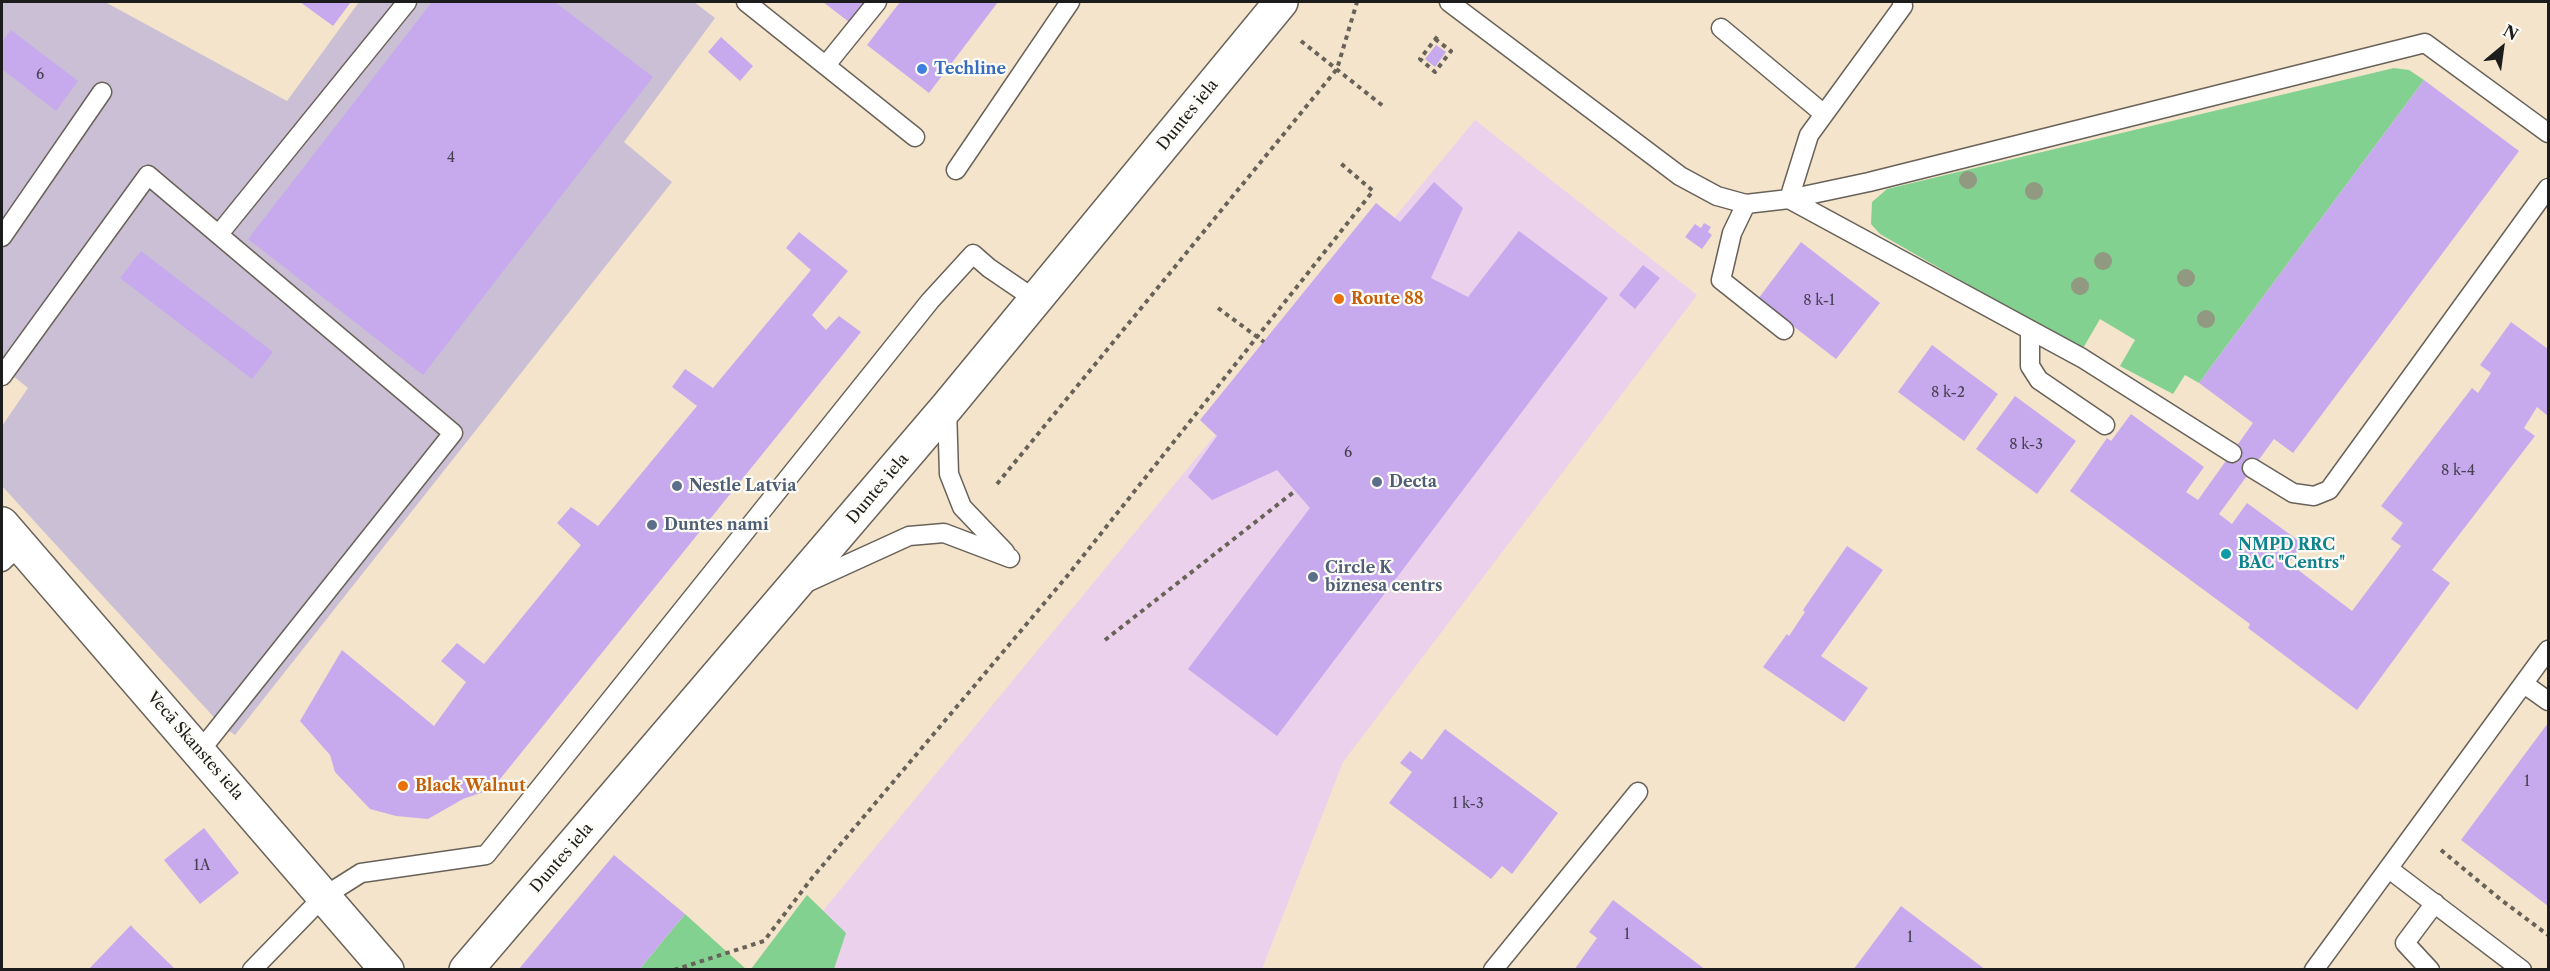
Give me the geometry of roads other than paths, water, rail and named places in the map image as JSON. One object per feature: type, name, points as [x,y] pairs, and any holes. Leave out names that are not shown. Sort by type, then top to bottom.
[{"type":"main road","name":"Duntes iela","points":[[466,969],[794,589],[1281,2]]},
{"type":"main road","name":"Vecā Skanstes iela","points":[[7,544],[200,751],[387,969]]},
{"type":"lane","points":[[219,234],[407,2]]},
{"type":"lane","points":[[746,2],[915,137]]},
{"type":"lane","points":[[826,65],[877,2]]},
{"type":"lane","points":[[956,170],[1070,2]]},
{"type":"lane","points":[[1449,2],[1680,176],[1717,196],[1746,204],[1789,199],[2425,43],[2548,133]]},
{"type":"lane","points":[[1789,199],[1809,135],[1903,6],[1902,2]]},
{"type":"lane","points":[[1721,28],[1824,114]]},
{"type":"lane","points":[[2,237],[102,93]]},
{"type":"lane","points":[[2,376],[148,174],[453,433],[200,751]]},
{"type":"lane","points":[[2252,468],[2293,493],[2314,496],[2329,490],[2548,188]]},
{"type":"lane","points":[[1789,199],[2082,358],[2232,453]]},
{"type":"lane","points":[[1746,204],[1732,233],[1720,280],[1784,330]]},
{"type":"lane","points":[[252,969],[323,897],[362,873],[486,855],[939,291],[973,254],[989,268],[1036,300]]},
{"type":"lane","points":[[2030,330],[2030,366],[2039,380],[2105,425]]},
{"type":"lane","points":[[794,589],[909,536],[944,533],[1010,558],[962,507],[949,474],[947,407]]},
{"type":"lane","points":[[2314,969],[2548,650]]},
{"type":"lane","points":[[2524,684],[2548,701]]},
{"type":"lane","points":[[1492,969],[1638,792]]},
{"type":"lane","points":[[2389,869],[2522,969]]},
{"type":"lane","points":[[2430,969],[2405,944],[2435,903]]},
{"type":"place","name":"Techline","points":[[922,69]]},
{"type":"place","name":"Route 88","points":[[1339,299]]},
{"type":"place","name":"Decta","points":[[1377,482]]},
{"type":"place","name":"Nestle Latvia","points":[[677,486]]},
{"type":"place","name":"Duntes nami","points":[[652,525]]},
{"type":"place","name":"NMPD RRC BAC \"Centrs\"","points":[[2226,554]]},
{"type":"place","name":"Circle K biznesa centrs","points":[[1313,577]]},
{"type":"place","name":"Black Walnut","points":[[403,786]]}]
